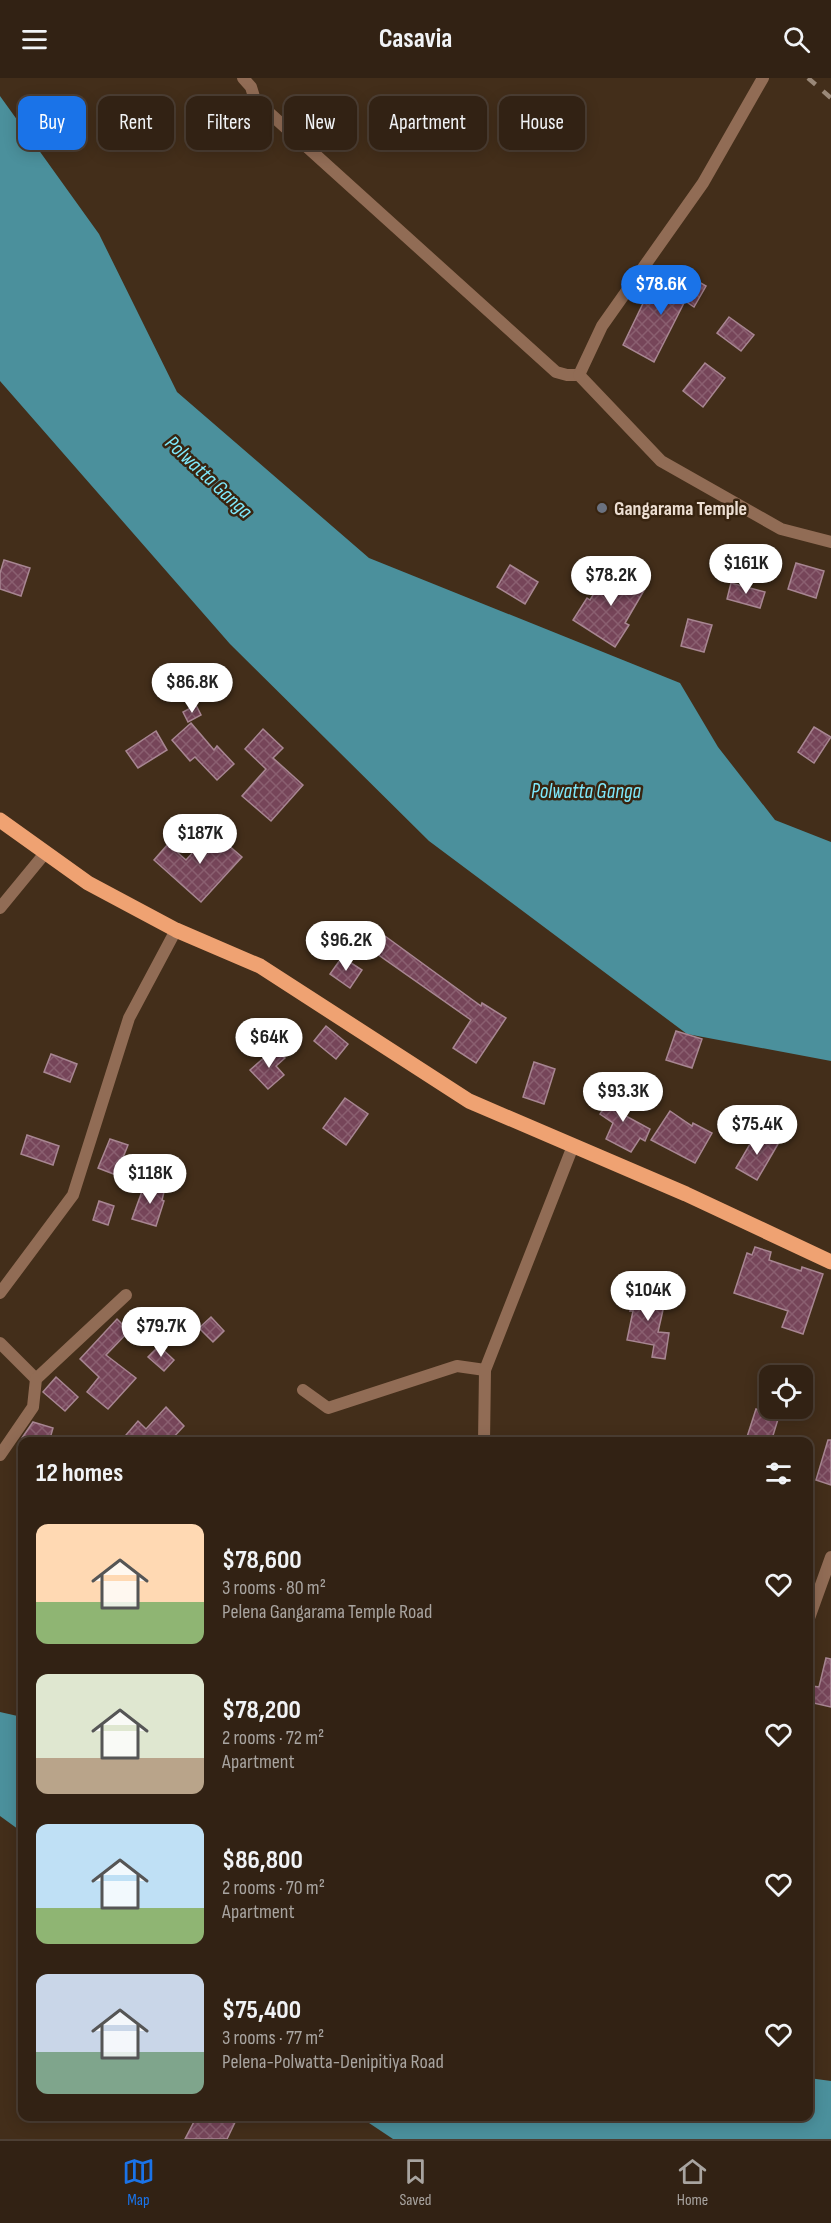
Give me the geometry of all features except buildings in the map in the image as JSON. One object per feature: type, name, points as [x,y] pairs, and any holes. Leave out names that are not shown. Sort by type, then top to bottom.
[{"type":"main road","points":[[0,820],[127,906],[260,966],[469,1101],[686,1194],[831,1262]]},
{"type":"street","points":[[579,375],[602,326],[703,183],[762,78]]},
{"type":"street","points":[[251,81],[255,100],[556,372],[579,375],[662,460],[781,529],[831,543]]},
{"type":"street","points":[[0,908],[46,852]]},
{"type":"street","points":[[0,1293],[73,1195],[129,1018],[176,930]]},
{"type":"street","points":[[484,1437],[485,1370],[573,1146]]},
{"type":"street","points":[[0,1455],[33,1407],[36,1379],[126,1295]]},
{"type":"street","points":[[0,1343],[36,1379]]},
{"type":"street","points":[[303,1390],[328,1408],[457,1366],[485,1370]]},
{"type":"street","points":[[813,1607],[831,1557]]},
{"type":"water","name":"Polwatta Ganga","points":[[0,96],[18,121],[18,150],[39,150],[99,234],[177,392],[369,558],[680,683],[718,747],[775,820],[831,842],[831,1061],[687,1034],[429,841],[230,644],[0,381]]},
{"type":"water","points":[[0,1712],[18,1716],[18,1829],[0,1816]]},
{"type":"water","points":[[813,2079],[831,2081],[831,2139],[393,2139],[366,2121],[813,2121]]},
{"type":"railway","points":[[808,78],[831,98]]},
{"type":"place","name":"Gangarama Temple","points":[[602,508]]}]
